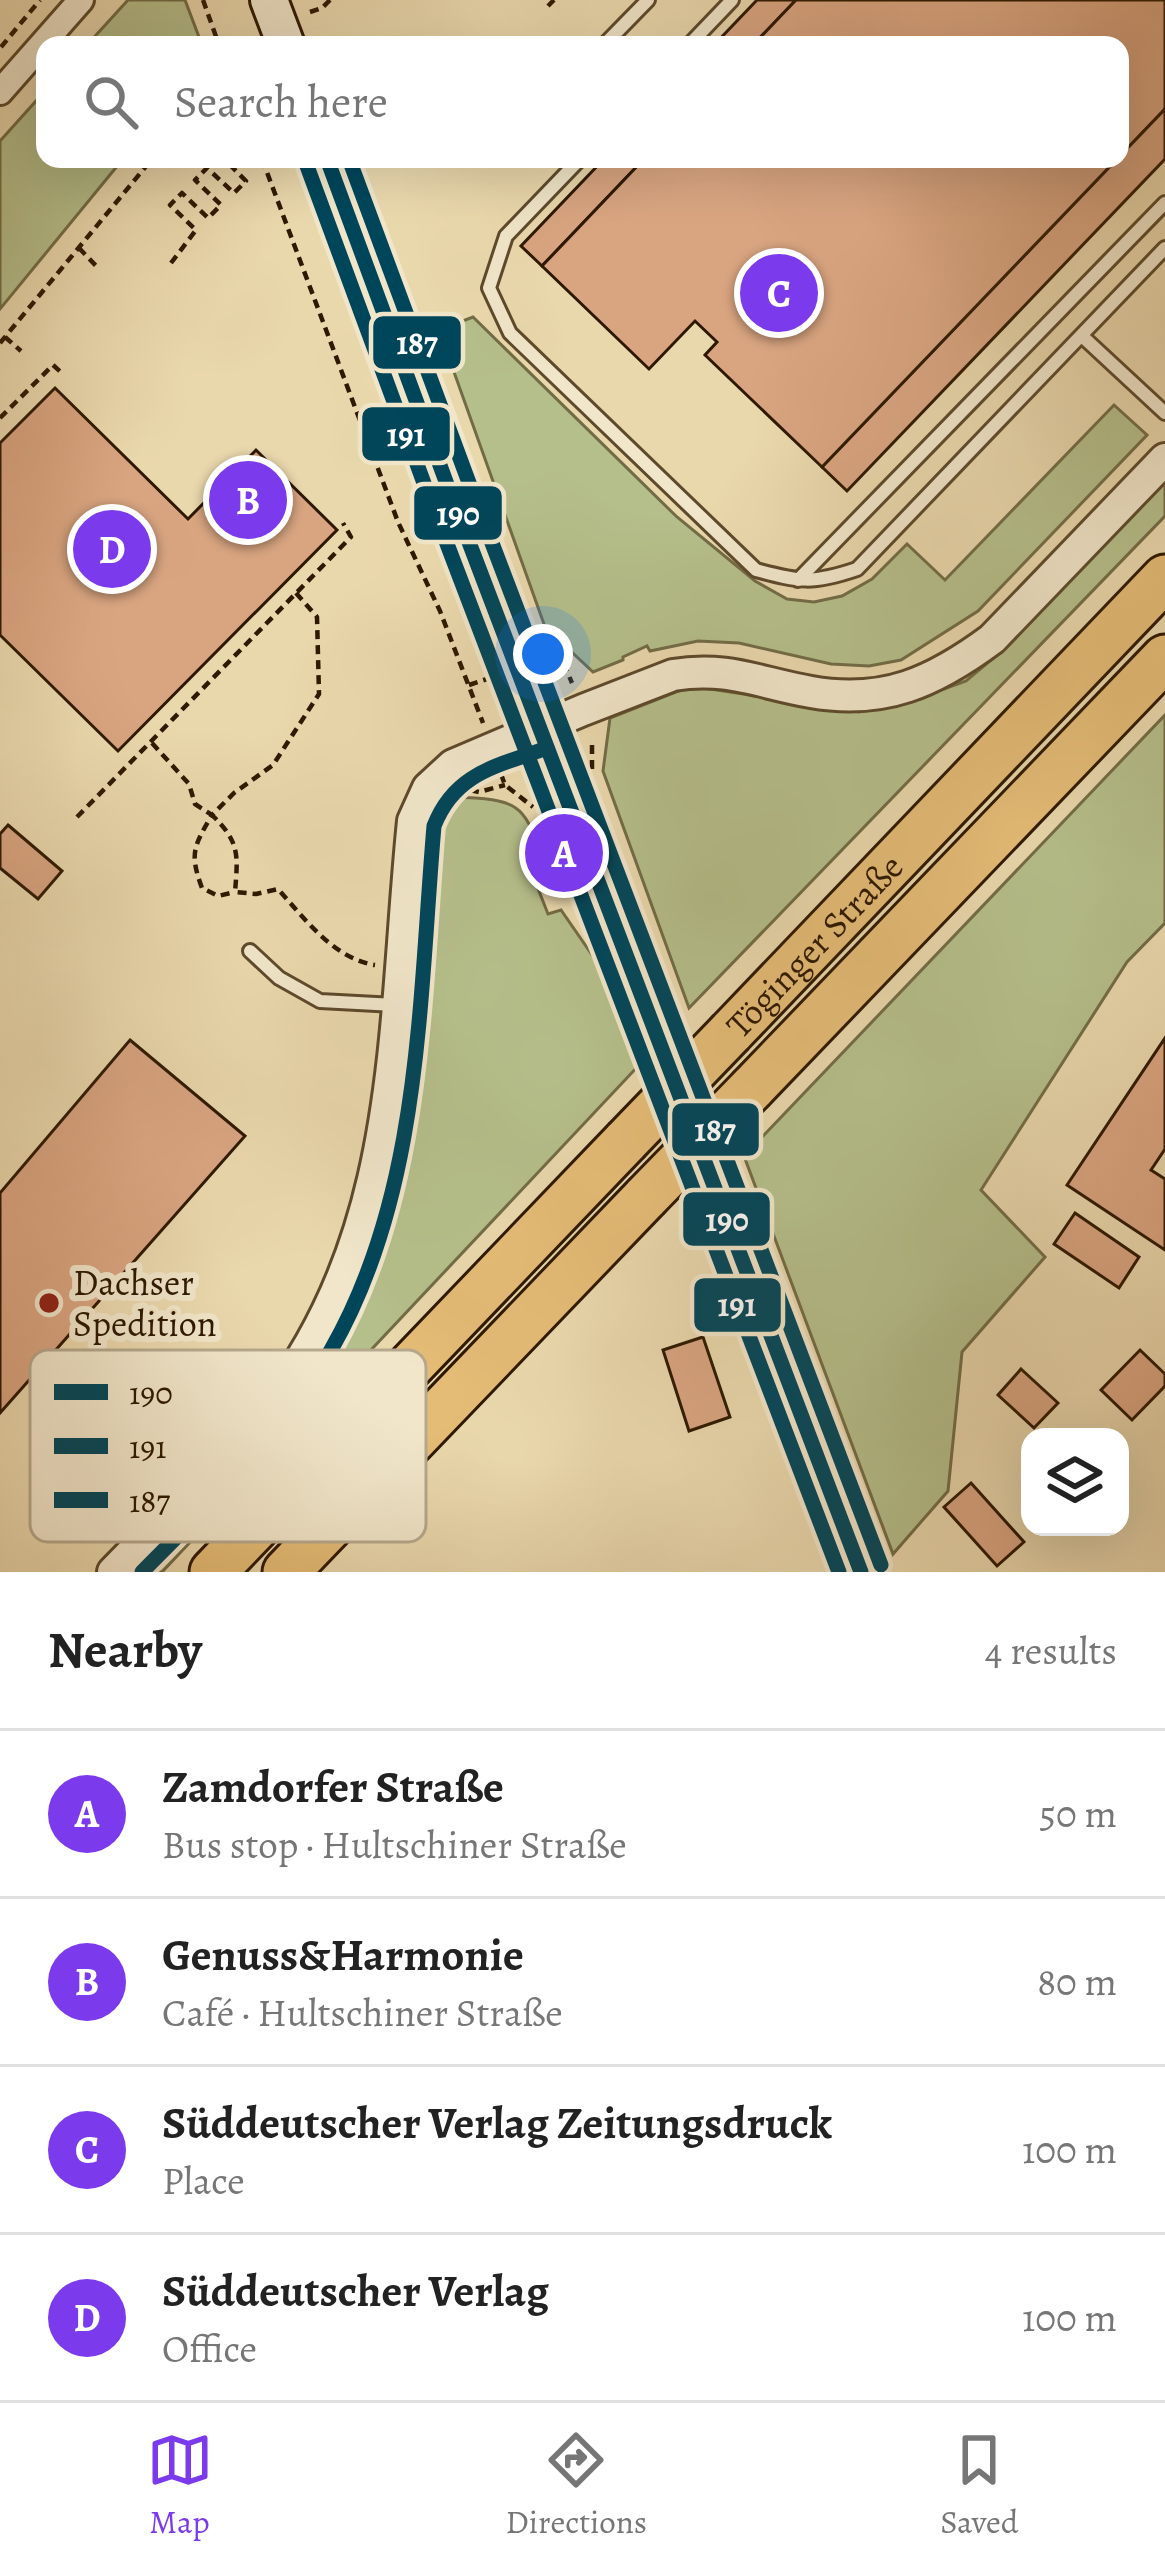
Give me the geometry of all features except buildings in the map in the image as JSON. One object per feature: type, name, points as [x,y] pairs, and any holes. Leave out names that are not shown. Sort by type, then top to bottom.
[{"type":"highway","name":"Töginger Straße","points":[[426,1350],[1165,578]]},
{"type":"highway","name":"Töginger Straße","points":[[426,1426],[1165,658]]},
{"type":"highway","name":"Töginger Straße","points":[[213,1572],[242,1542]]},
{"type":"highway","name":"Töginger Straße","points":[[286,1572],[315,1542]]},
{"type":"main road","points":[[330,168],[861,1572]]},
{"type":"street","points":[[49,36],[81,0]]},
{"type":"street","points":[[0,92],[36,51]]},
{"type":"street","points":[[305,1350],[346,1272],[366,1215],[381,1149],[413,820],[428,788],[443,772],[491,747],[673,675],[723,671],[813,693],[864,697],[929,680],[992,639],[1165,459]]},
{"type":"street","points":[[113,1572],[141,1542]]},
{"type":"lane","points":[[613,36],[648,0]]},
{"type":"lane","points":[[698,36],[732,0]]},
{"type":"lane","points":[[571,168],[506,236],[489,288],[511,333],[755,570],[797,581],[825,580],[857,569],[1165,248]]},
{"type":"lane","points":[[797,581],[1165,202]]},
{"type":"lane","points":[[1082,336],[1165,412]]},
{"type":"lane","points":[[250,951],[279,978],[320,1001],[397,1005]]},
{"type":"path","points":[[0,49],[40,0]]},
{"type":"path","points":[[203,0],[217,36]]},
{"type":"path","points":[[291,17],[322,8],[329,0]]},
{"type":"path","points":[[20,352],[2,340],[145,168]]},
{"type":"path","points":[[171,263],[196,230],[170,205],[182,193],[208,218],[221,205],[195,180],[207,168],[234,193],[246,181],[233,168]]},
{"type":"path","points":[[265,168],[398,522],[440,611],[491,747]]},
{"type":"path","points":[[79,248],[99,269]]},
{"type":"path","points":[[0,418],[53,365],[63,374]]},
{"type":"path","points":[[77,817],[351,537],[343,524]]},
{"type":"path","points":[[296,593],[317,617],[319,694],[273,766],[212,815],[193,848],[195,868],[202,888],[218,896],[278,889],[322,938],[361,963]]},
{"type":"path","points":[[151,742],[189,784],[195,804],[227,830],[238,853],[235,892]]},
{"type":"green space","points":[[128,0],[185,0],[199,36],[95,36]]},
{"type":"green space","points":[[36,101],[36,168],[116,168],[0,309],[0,141]]},
{"type":"green space","points":[[473,317],[677,517],[755,581],[787,599],[814,602],[842,596],[872,579],[907,544],[945,580],[1114,405],[1147,435],[978,611],[901,660],[869,666],[831,664],[739,643],[698,641],[650,651],[647,646],[593,672],[545,627],[439,330]]},
{"type":"green space","points":[[1165,481],[1165,516],[689,1008],[603,771],[610,718],[691,686],[859,712],[911,701],[966,681],[996,656]]},
{"type":"green space","points":[[1165,715],[1165,923],[1127,962],[981,1190],[1045,1257],[962,1352],[948,1491],[893,1554],[744,1156]]},
{"type":"green space","points":[[452,797],[478,798],[511,805],[521,813],[551,879],[537,886],[548,914],[561,910],[599,965],[641,1063],[371,1350],[326,1350],[365,1270],[395,1165],[409,1063],[426,853],[442,809]]},
{"type":"green space","points":[[166,1542],[190,1542],[162,1572],[137,1572]]},
{"type":"transit line","name":"191","points":[[308,168],[839,1572]]},
{"type":"transit line","name":"190","points":[[330,168],[861,1572]]},
{"type":"transit line","name":"187","points":[[352,168],[881,1565]]},
{"type":"transit line","name":"191","points":[[331,1350],[361,1290],[399,1161],[419,1027],[434,826],[466,782],[547,748]]},
{"type":"transit line","name":"191","points":[[142,1572],[171,1542]]},
{"type":"place","name":"Süddeutscher Verlag Zeitungsdruck","points":[[779,293]]},
{"type":"place","name":"Genuss&Harmonie","points":[[248,500]]},
{"type":"place","name":"Süddeutscher Verlag","points":[[112,549]]},
{"type":"place","name":"Zamdorfer Straße","points":[[564,853]]},
{"type":"place","name":"Dachser Spedition","points":[[49,1303]]}]
